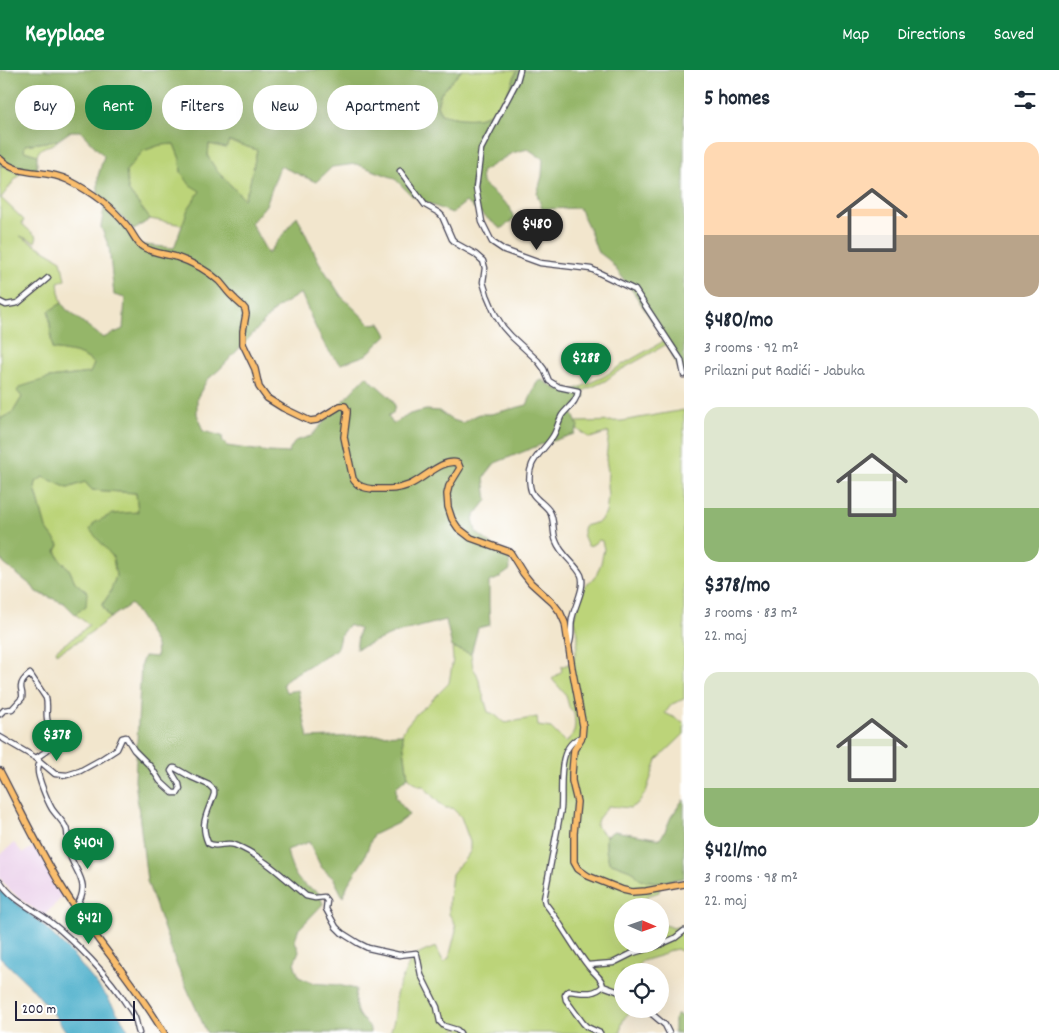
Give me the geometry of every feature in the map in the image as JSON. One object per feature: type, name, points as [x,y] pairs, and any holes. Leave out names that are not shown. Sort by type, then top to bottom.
[{"type":"main road","points":[[0,159],[14,169],[53,174],[84,189],[111,210],[127,226],[142,247],[195,264],[219,281],[244,309],[246,314],[242,338],[255,369],[259,388],[267,398],[283,408],[310,420],[316,420],[340,406],[345,406],[347,413],[344,437],[345,446],[355,483],[366,488],[402,488],[444,464],[458,463],[460,468],[449,486],[447,494],[448,507],[458,528],[471,538],[512,553],[530,583],[553,603],[565,623],[583,721],[582,737],[574,750],[572,773],[577,802],[574,862],[578,869],[588,876],[632,892],[684,884]]},
{"type":"main road","points":[[0,771],[47,861],[76,907],[164,1033]]},
{"type":"street","points":[[520,70],[517,81],[480,149],[476,188],[482,222],[492,242],[504,250],[540,263],[592,269],[635,290],[680,360],[684,375]]},
{"type":"street","points":[[400,171],[425,205],[442,216],[452,239],[457,244],[476,254],[483,261],[485,268],[483,282],[495,314],[503,327],[538,361],[549,381],[559,387],[578,391],[576,398],[562,416],[553,436],[531,466],[529,473],[531,492],[545,506],[552,518],[556,543],[580,574],[582,581],[572,620],[572,634],[568,646]]},
{"type":"street","points":[[0,302],[6,305],[18,303],[48,278]]},
{"type":"street","points":[[0,714],[4,710],[12,709],[22,698],[21,686],[30,674],[46,698],[51,740],[51,746],[38,760],[38,774],[47,800],[66,828],[68,852],[82,878],[83,886],[80,900],[76,907]]},
{"type":"street","points":[[0,737],[38,760],[56,774],[67,775],[87,768],[116,749],[122,738],[126,737],[134,750],[160,781],[173,792],[178,792],[180,789],[171,771],[173,768],[210,785],[213,788],[214,794],[204,824],[204,832],[208,843],[215,846],[227,843],[243,848],[263,860],[306,896],[326,898],[326,909],[336,927],[358,943],[368,948],[399,955],[416,952],[421,976],[437,1007],[440,1022],[444,1026],[457,1030],[460,1033]]},
{"type":"street","points":[[582,737],[575,739],[569,747],[562,766],[561,809],[544,899],[588,965],[602,981],[603,986]]},
{"type":"street","points":[[0,881],[17,899],[48,920],[69,938],[117,989],[135,1017],[139,1033]]},
{"type":"street","points":[[588,965],[613,963],[633,953],[675,938],[684,931]]},
{"type":"street","points":[[603,986],[614,990]]},
{"type":"street","points":[[600,1033],[583,1023],[566,1000],[565,995],[569,991],[592,993],[603,986]]},
{"type":"street","points":[[656,1018],[669,1033]]},
{"type":"shaded area","points":[[14,843],[23,853],[35,846],[63,896],[44,916],[20,899],[0,878],[0,855]]},
{"type":"green space","points":[[0,70],[462,70],[441,93],[438,102],[438,85],[327,85],[327,130],[438,130],[438,107],[441,114],[453,117],[479,118],[491,113],[500,105],[507,94],[517,70],[684,70],[684,374],[682,375],[667,344],[634,293],[609,260],[597,251],[589,228],[579,208],[542,209],[537,194],[542,176],[543,159],[528,149],[512,153],[481,172],[482,183],[510,207],[514,219],[501,229],[466,202],[452,213],[412,196],[394,178],[356,164],[332,167],[316,182],[280,166],[266,205],[251,223],[268,254],[297,216],[319,262],[341,296],[370,324],[380,323],[387,335],[366,355],[341,364],[328,350],[301,293],[277,308],[220,369],[207,380],[197,398],[197,414],[203,431],[222,436],[223,442],[227,446],[288,453],[295,441],[311,436],[366,376],[392,399],[395,406],[393,413],[388,416],[393,424],[410,414],[426,410],[439,411],[450,419],[462,423],[479,414],[491,414],[527,405],[537,382],[542,380],[557,389],[568,392],[581,387],[585,396],[571,410],[578,426],[574,434],[495,463],[484,477],[487,500],[473,518],[476,532],[509,558],[510,570],[489,582],[490,625],[478,628],[471,654],[452,647],[446,620],[396,633],[356,649],[359,629],[348,625],[340,636],[337,649],[288,678],[283,684],[286,692],[298,690],[308,738],[402,734],[408,777],[396,787],[396,798],[409,815],[398,823],[373,835],[363,861],[348,884],[343,897],[334,879],[321,867],[309,842],[287,850],[291,866],[299,880],[319,893],[323,904],[298,930],[295,941],[299,951],[294,963],[299,977],[312,983],[338,985],[356,989],[357,1011],[369,1026],[370,1033],[207,1033],[177,966],[147,881],[135,780],[141,664],[144,656],[157,657],[156,645],[131,604],[110,618],[102,605],[110,593],[116,576],[113,557],[90,530],[94,523],[112,514],[138,512],[136,493],[92,490],[85,482],[68,488],[43,477],[36,482],[35,488],[46,528],[59,545],[56,551],[69,569],[75,582],[87,592],[86,606],[75,614],[64,603],[36,592],[32,586],[4,564],[1,559],[0,419],[13,412],[22,397],[17,391],[20,387],[49,378],[90,373],[94,364],[80,355],[52,349],[49,311],[62,303],[66,309],[103,338],[123,329],[125,298],[114,295],[109,247],[101,227],[104,208],[124,226],[137,246],[174,248],[188,209],[200,191],[190,185],[181,172],[180,159],[174,144],[160,145],[143,151],[126,171],[128,190],[150,219],[134,230],[98,195],[98,176],[104,156],[80,131],[71,131],[58,140],[25,145],[24,151],[37,155],[37,171],[6,162],[0,167]],"holes":[[[229,141],[257,150],[249,187],[244,199],[217,171],[208,157],[209,144],[226,148]]]},
{"type":"green space","points":[[462,70],[517,70],[504,100],[491,113],[479,118],[459,118],[441,114],[438,102],[441,93]]},
{"type":"green space","points":[[58,140],[42,148],[37,155],[24,151],[25,145]]},
{"type":"green space","points":[[229,141],[257,150],[249,187],[244,199],[217,171],[208,157],[209,144]]},
{"type":"green space","points":[[174,144],[180,159],[181,172],[201,191],[188,209],[183,225],[150,219],[128,190],[126,171],[143,151],[160,145]]},
{"type":"green space","points":[[3,165],[20,173],[1,198],[24,220],[22,224],[37,237],[35,242],[20,236],[61,260],[65,280],[58,282],[62,303],[49,311],[52,349],[80,355],[94,364],[90,373],[49,378],[22,397],[13,412],[0,419],[0,167]]},
{"type":"green space","points":[[664,341],[667,344],[617,372],[605,381],[583,391],[581,387],[603,377]]},
{"type":"green space","points":[[684,410],[684,699],[672,704],[665,713],[683,722],[684,734],[657,760],[646,792],[638,803],[630,808],[608,806],[598,819],[596,826],[606,836],[606,850],[609,862],[633,871],[640,880],[660,882],[659,892],[647,896],[647,898],[614,898],[614,953],[664,953],[640,963],[614,963],[614,1018],[625,1018],[621,1026],[621,1033],[464,1033],[457,1028],[453,1033],[390,1033],[394,1018],[396,995],[412,959],[436,947],[444,963],[449,958],[456,930],[449,914],[452,874],[470,852],[470,842],[461,817],[452,808],[442,806],[423,786],[419,786],[408,777],[402,734],[417,713],[449,683],[453,659],[452,647],[471,654],[473,668],[477,674],[488,712],[505,723],[537,717],[538,726],[551,728],[566,743],[574,732],[574,713],[569,707],[566,695],[552,679],[562,671],[561,667],[573,662],[578,642],[574,617],[585,586],[596,576],[601,563],[604,549],[602,541],[599,540],[588,546],[583,529],[584,526],[599,522],[606,513],[608,472],[606,459],[609,432],[590,438],[577,429],[576,422],[622,421]]},
{"type":"green space","points":[[43,477],[68,488],[85,482],[92,490],[136,493],[138,512],[111,515],[116,576],[110,593],[102,605],[110,618],[79,641],[57,653],[56,650],[89,625],[75,614],[86,606],[69,569],[56,551],[59,545],[46,528],[35,488],[36,482]]},
{"type":"green space","points":[[684,800],[684,878],[660,882],[640,880],[633,871],[609,862],[606,850],[606,836],[614,831],[660,839],[671,817]]},
{"type":"green space","points":[[684,925],[684,949],[681,951],[677,949],[669,951],[669,926],[673,928]]},
{"type":"green space","points":[[678,1014],[684,1019],[684,1033],[674,1033],[674,1020]]},
{"type":"water","points":[[0,890],[42,924],[72,954],[107,997],[129,1033],[67,1033],[32,988],[0,957]]}]
